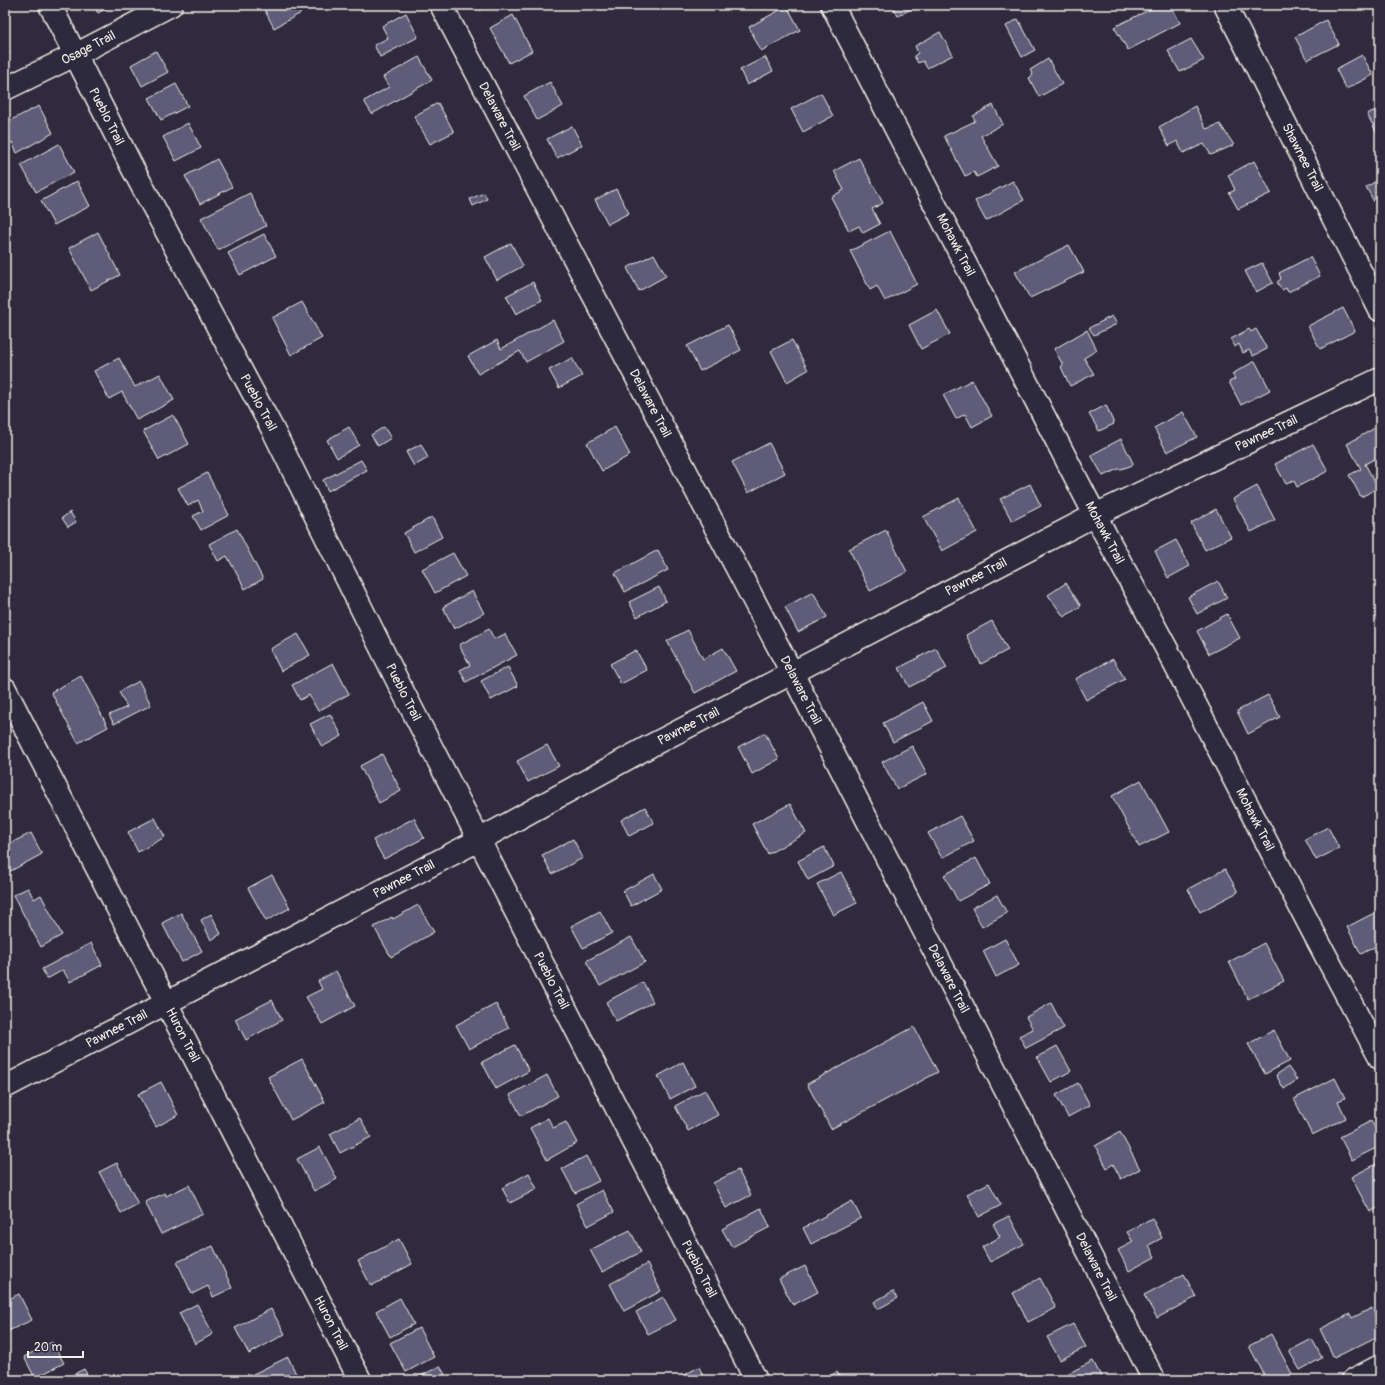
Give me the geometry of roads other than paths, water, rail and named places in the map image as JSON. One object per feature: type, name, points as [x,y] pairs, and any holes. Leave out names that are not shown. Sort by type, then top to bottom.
[{"type":"street","name":"Pueblo Trail","points":[[50,5],[133,169],[272,428],[394,675],[756,1380]]},
{"type":"street","name":"Osage Trail","points":[[5,89],[75,55],[171,5]]},
{"type":"street","name":"Delaware Trail","points":[[441,5],[792,673],[1154,1380]]},
{"type":"street","name":"Mohawk Trail","points":[[832,5],[1095,515],[1380,1058]]},
{"type":"street","name":"Shawnee Trail","points":[[1225,5],[1380,310]]},
{"type":"street","name":"Pawnee Trail","points":[[5,1086],[479,840],[650,746],[1095,515],[1380,379]]},
{"type":"street","name":"Huron Trail","points":[[5,690],[360,1380]]},
{"type":"street","points":[[1353,1380],[1380,1366]]}]
